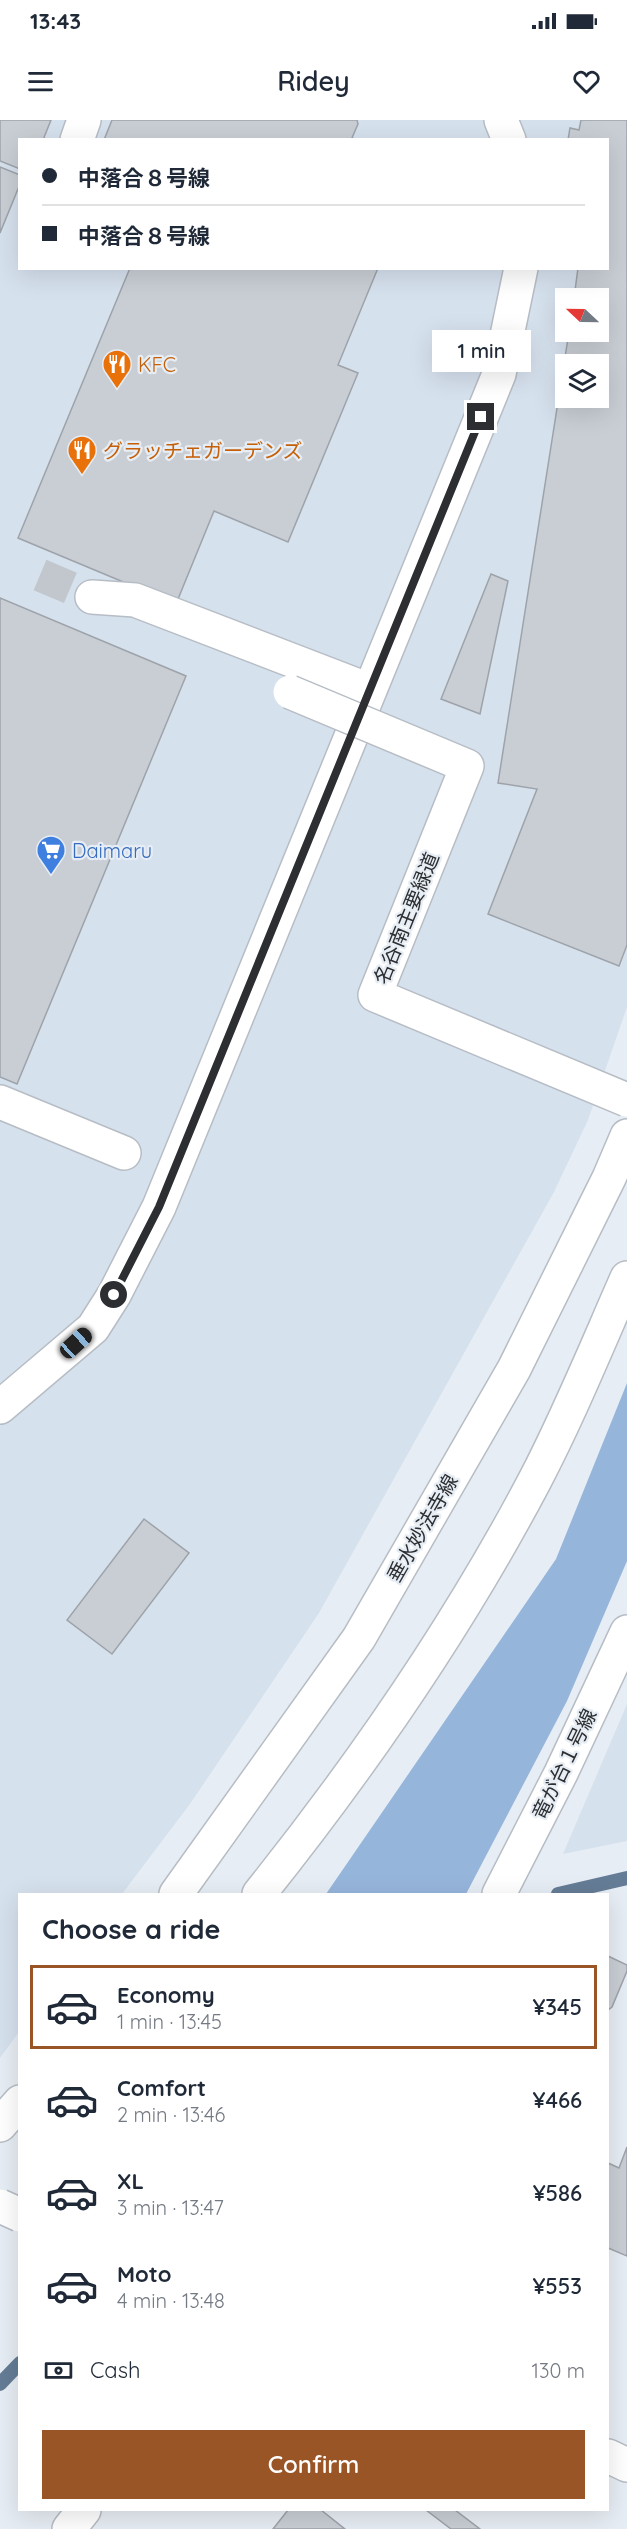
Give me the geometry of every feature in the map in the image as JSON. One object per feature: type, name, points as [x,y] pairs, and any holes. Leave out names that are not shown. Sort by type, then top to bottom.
[{"type":"street","points":[[77,138],[84,120]]},
{"type":"street","points":[[501,120],[507,138]]},
{"type":"street","points":[[0,1407],[93,1328],[114,1295],[159,1207],[499,374],[521,270]]},
{"type":"street","points":[[92,597],[135,600],[369,690]]},
{"type":"street","name":"名谷南主要緑道","points":[[290,692],[467,766],[375,995],[627,1100]]},
{"type":"street","points":[[0,1102],[124,1153]]},
{"type":"street","name":"垂水妙法寺線","points":[[177,1893],[359,1638],[514,1369],[609,1178],[627,1136]]},
{"type":"street","points":[[260,1893],[356,1770],[449,1631],[536,1478],[627,1278]]},
{"type":"street","name":"竜が台１号線","points":[[500,1893],[561,1773],[627,1632]]},
{"type":"street","points":[[0,2126],[18,2104]]},
{"type":"street","points":[[0,2217],[18,2195]]},
{"type":"street","points":[[0,2206],[18,2214]]},
{"type":"street","points":[[609,2457],[627,2465]]},
{"type":"street","points":[[69,2529],[83,2511]]},
{"type":"shaded area","points":[[0,120],[627,120],[627,1007],[588,1120],[554,1192],[319,1613],[190,1804],[123,1893],[18,1893],[18,2033],[0,2058]]},
{"type":"shaded area","points":[[627,1383],[627,1561],[567,1701],[467,1893],[327,1893],[556,1559]]},
{"type":"shaded area","points":[[627,1704],[627,1841],[563,1854]]},
{"type":"building","points":[[0,120],[51,120],[44,138],[18,138],[18,168],[0,161]]},
{"type":"building","points":[[112,120],[357,120],[358,124],[352,138],[105,138]]},
{"type":"building","points":[[581,120],[627,120],[627,945],[619,966],[488,914],[537,789],[498,783],[557,408],[609,408],[609,354],[566,354],[567,342],[609,342],[609,288],[575,288],[578,270],[609,270],[609,138],[568,138],[570,128],[579,130]]},
{"type":"building","points":[[0,167],[18,174],[18,189],[0,233]]},
{"type":"building","points":[[129,270],[377,270],[338,365],[358,373],[288,542],[214,511],[176,604],[18,538]]},
{"type":"building","points":[[491,574],[508,581],[480,714],[441,699]]},
{"type":"building","name":"Daimaru","points":[[0,598],[186,676],[17,1084],[0,1077]]},
{"type":"building","points":[[144,1519],[189,1553],[112,1654],[67,1620]]},
{"type":"building","points":[[609,1956],[627,1965],[627,1971],[609,2009]]},
{"type":"building","points":[[627,2147],[627,2256],[609,2248],[609,2163],[619,2168]]},
{"type":"building","points":[[287,2511],[322,2511],[345,2529],[273,2529]]},
{"type":"building","points":[[427,2511],[456,2511],[480,2529],[451,2529]]},
{"type":"waterway","points":[[562,1893],[627,1878]]},
{"type":"waterway","points":[[0,2384],[18,2365]]},
{"type":"tunnel","points":[[40,575],[92,597]]},
{"type":"place","name":"KFC","points":[[117,390]]},
{"type":"place","name":"グラッチェガーデンズ","points":[[82,476]]},
{"type":"place","name":"Daimaru","points":[[51,876]]},
{"type":"route","points":[[114,1295],[159,1207],[481,417]]}]
